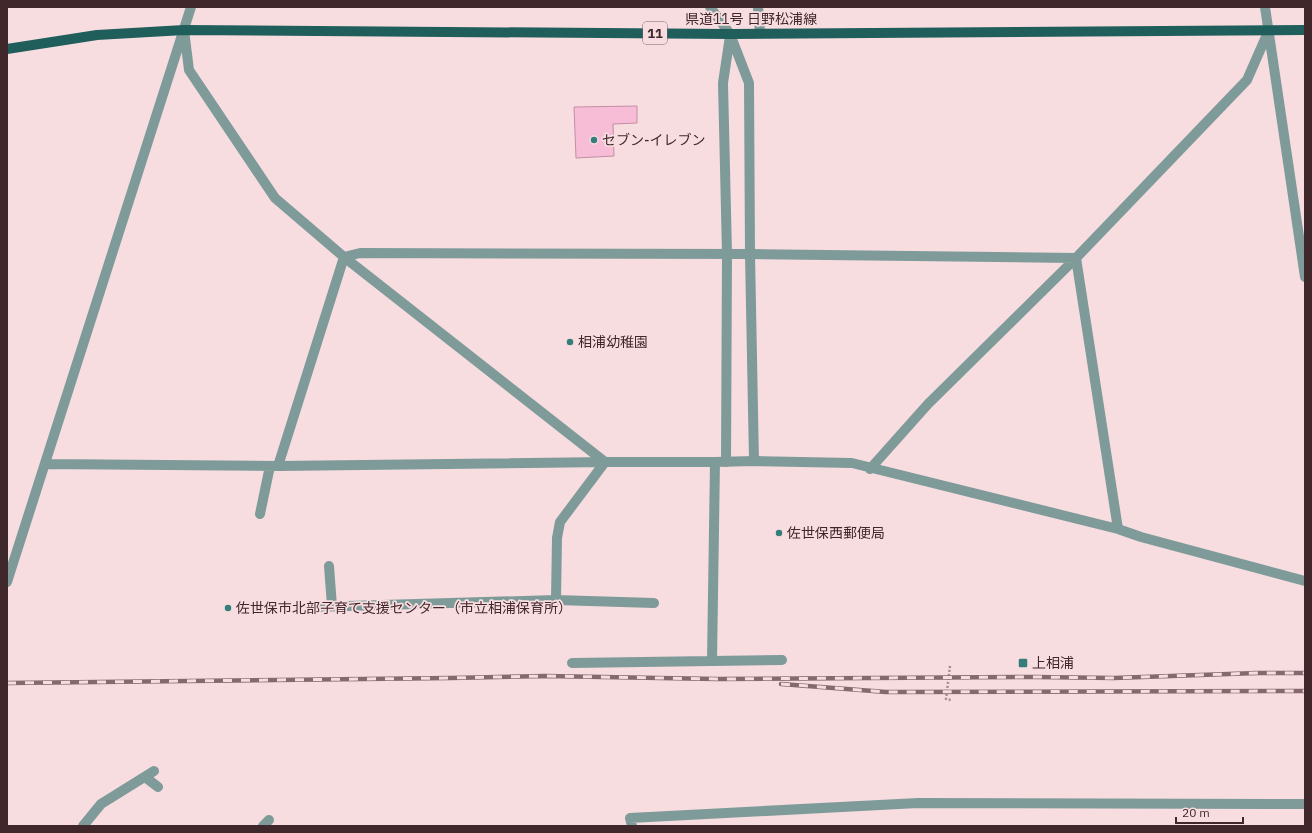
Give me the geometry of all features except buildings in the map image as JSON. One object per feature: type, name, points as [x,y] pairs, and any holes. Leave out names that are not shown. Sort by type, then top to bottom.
[{"type":"main road","name":"県道11号 日野松浦線","points":[[7,49],[96,35],[184,30],[730,34],[1305,30]]},
{"type":"street","points":[[7,582],[191,7]]},
{"type":"street","points":[[710,7],[730,34],[749,83],[750,254],[754,461]]},
{"type":"street","points":[[758,7],[760,33]]},
{"type":"street","points":[[1265,7],[1305,277]]},
{"type":"street","points":[[184,30],[189,70],[274,198],[344,257],[605,462]]},
{"type":"street","points":[[870,469],[928,404],[1076,258],[1247,80],[1269,30]]},
{"type":"street","points":[[726,462],[726,254],[723,83],[730,34]]},
{"type":"street","points":[[344,257],[360,253],[750,254],[1076,258]]},
{"type":"street","points":[[260,514],[274,466],[344,257]]},
{"type":"street","points":[[1076,258],[1118,529]]},
{"type":"street","points":[[45,464],[274,466],[754,461],[852,463],[870,469],[1118,529],[1141,538],[1305,581]]},
{"type":"street","points":[[556,600],[557,538],[560,522],[605,462]]},
{"type":"street","points":[[712,661],[715,462]]},
{"type":"street","points":[[329,566],[332,606]]},
{"type":"street","points":[[313,607],[556,600],[654,603]]},
{"type":"street","points":[[572,663],[782,660]]},
{"type":"street","points":[[83,826],[101,804],[154,771]]},
{"type":"street","points":[[145,777],[158,786]]},
{"type":"street","points":[[632,826],[630,818],[918,803],[1305,804]]},
{"type":"path","points":[[950,666],[946,699],[951,700]]},
{"type":"railway","points":[[7,683],[545,676],[717,679],[1114,678],[1257,673],[1305,673]]},
{"type":"railway","points":[[781,684],[886,692],[1305,691]]},
{"type":"place","name":"セブン-イレブン","points":[[594,140]]},
{"type":"place","name":"相浦幼稚園","points":[[570,342]]},
{"type":"place","name":"佐世保西郵便局","points":[[779,533]]},
{"type":"place","name":"佐世保市北部子育て支援センター（市立相浦保育所）","points":[[228,608]]},
{"type":"place","name":"上相浦","points":[[1023,663]]}]
